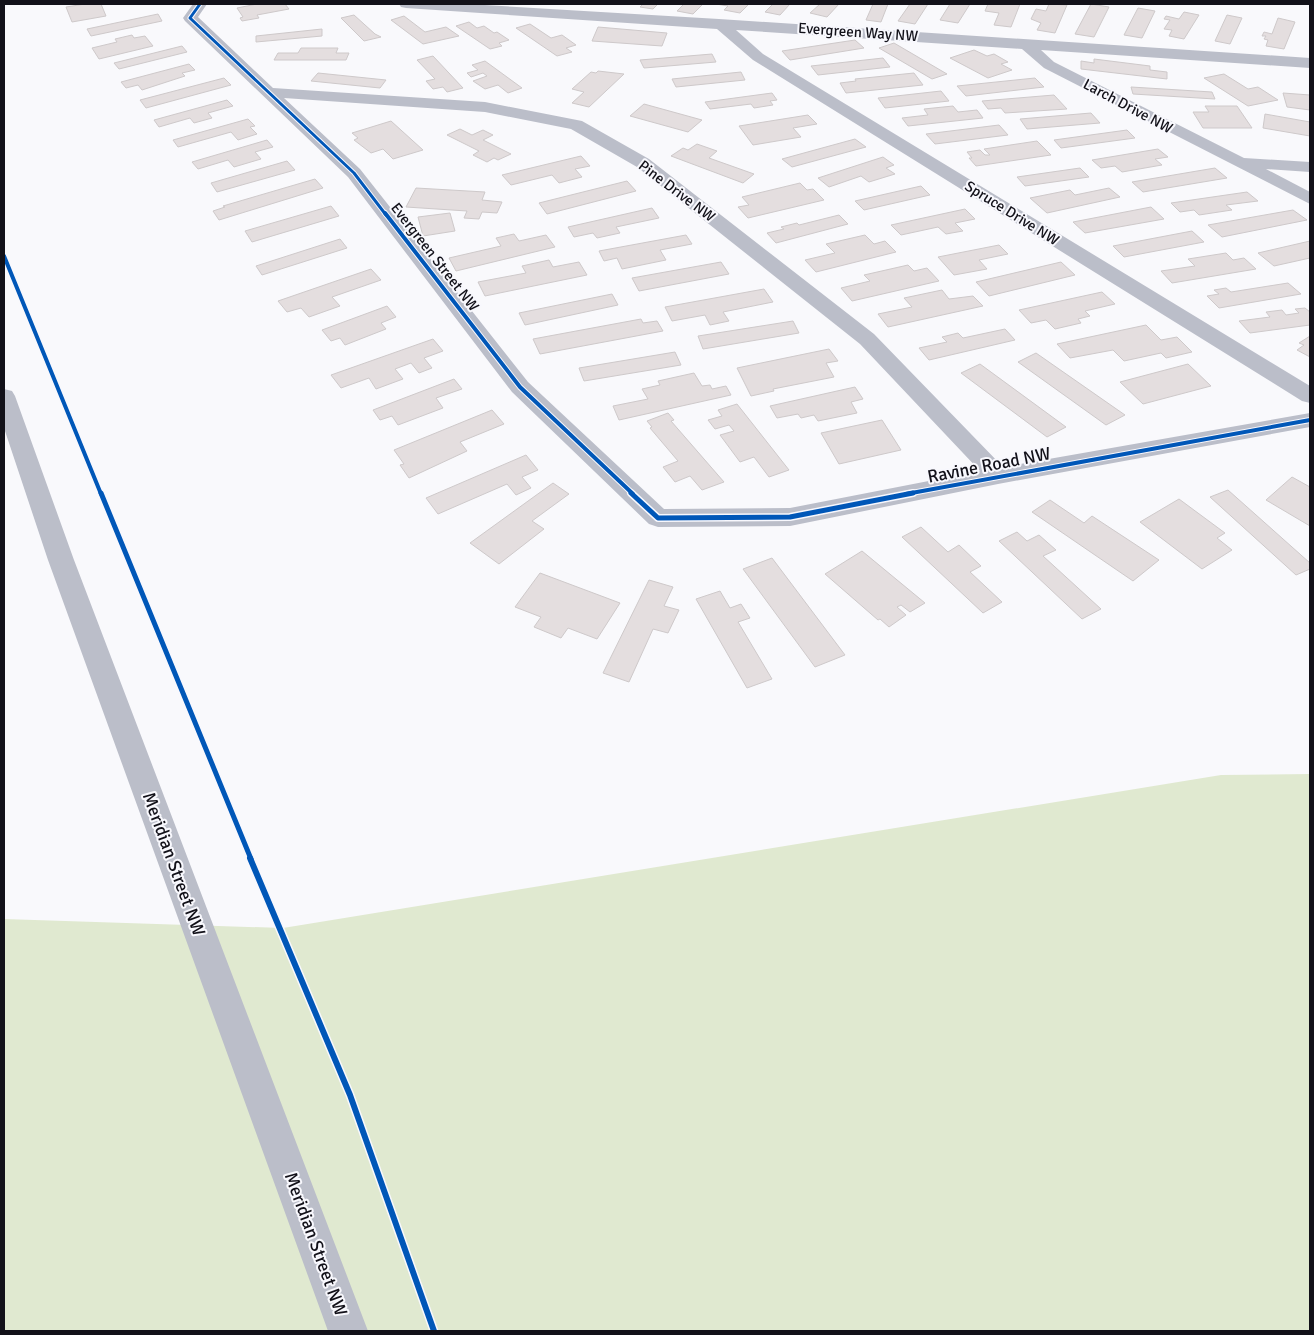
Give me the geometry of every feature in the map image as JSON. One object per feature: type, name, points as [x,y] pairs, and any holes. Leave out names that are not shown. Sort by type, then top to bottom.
[{"type":"street","name":"Evergreen Street NW","points":[[200,4],[190,18],[354,173],[520,387],[658,518],[672,518]]},
{"type":"street","name":"Evergreen Way NW","points":[[406,4],[1310,63]]},
{"type":"street","name":"Spruce Drive NW","points":[[719,23],[758,57],[1310,396]]},
{"type":"street","name":"Larch Drive NW","points":[[1025,43],[1049,65],[1310,199]]},
{"type":"street","name":"Pine Drive NW","points":[[268,92],[485,108],[576,125],[643,163],[867,339],[998,476]]},
{"type":"street","name":"Larch Drive NW","points":[[1236,162],[1310,167]]},
{"type":"street","name":"Meridian Street NW","points":[[4,396],[64,569],[348,1331]]},
{"type":"street","name":"Ravine Road NW","points":[[672,518],[790,517],[998,476],[1310,420]]},
{"type":"green space","points":[[1310,774],[1310,1331],[4,1331],[4,919],[283,928],[1221,775]]},
{"type":"building","points":[[101,4],[106,16],[72,22],[66,7]]},
{"type":"building","points":[[257,4],[285,4],[289,9],[257,15],[259,18],[242,21],[240,18],[243,17],[237,8]]},
{"type":"building","points":[[643,4],[658,4],[653,9],[640,7]]},
{"type":"building","points":[[684,4],[703,4],[693,14],[677,11]]},
{"type":"building","points":[[716,4],[749,4],[740,13],[724,10],[728,6]]},
{"type":"building","points":[[773,4],[790,4],[780,15],[765,12]]},
{"type":"building","points":[[820,4],[839,4],[827,17],[810,13]]},
{"type":"building","points":[[873,4],[888,4],[881,22],[866,20]]},
{"type":"building","points":[[910,4],[928,4],[915,24],[898,21]]},
{"type":"building","points":[[950,4],[970,4],[958,23],[940,20]]},
{"type":"building","points":[[988,4],[1020,4],[1011,27],[994,25],[999,13],[985,11]]},
{"type":"building","points":[[1049,4],[1067,5],[1055,33],[1037,30],[1041,23],[1031,19],[1036,9],[1046,11]]},
{"type":"building","points":[[1091,4],[1109,7],[1094,37],[1075,34]]},
{"type":"building","points":[[1138,8],[1155,11],[1142,38],[1124,35]]},
{"type":"building","points":[[1184,12],[1199,15],[1184,39],[1169,36],[1172,30],[1164,29],[1170,20],[1164,19],[1166,16],[1179,19]]},
{"type":"building","points":[[158,14],[162,21],[91,36],[87,29]]},
{"type":"building","points":[[354,15],[381,37],[364,41],[341,18]]},
{"type":"building","points":[[1227,15],[1242,18],[1230,44],[1215,41]]},
{"type":"building","points":[[404,16],[425,32],[446,27],[459,36],[423,44],[391,20]]},
{"type":"building","points":[[1278,18],[1295,22],[1284,49],[1266,46],[1268,40],[1264,39],[1266,36],[1262,36],[1264,32],[1272,34]]},
{"type":"building","points":[[469,22],[477,28],[484,26],[509,40],[499,43],[502,46],[490,49],[456,26]]},
{"type":"building","points":[[530,24],[551,38],[562,35],[576,45],[566,48],[572,52],[557,56],[516,28]]},
{"type":"building","points":[[598,27],[667,33],[662,46],[592,41]]},
{"type":"building","points":[[322,29],[322,36],[256,42],[256,36]]},
{"type":"building","points":[[132,35],[134,38],[145,36],[153,46],[99,59],[92,48],[117,42],[115,39]]},
{"type":"building","points":[[855,40],[864,48],[790,60],[782,51]]},
{"type":"building","points":[[894,43],[947,74],[932,79],[879,48]]},
{"type":"building","points":[[182,46],[187,52],[119,69],[114,63]]},
{"type":"building","points":[[301,48],[338,48],[336,53],[349,53],[346,60],[274,60],[278,53],[298,53]]},
{"type":"building","points":[[974,50],[987,56],[994,54],[1008,62],[1001,64],[1012,70],[988,78],[950,58]]},
{"type":"building","points":[[712,54],[716,62],[644,68],[640,60]]},
{"type":"building","points":[[433,56],[463,88],[447,92],[443,87],[433,89],[426,81],[435,79],[417,60]]},
{"type":"building","points":[[883,58],[890,67],[818,75],[811,66]]},
{"type":"building","points":[[1094,59],[1150,66],[1150,70],[1167,72],[1167,79],[1081,69],[1081,61],[1094,63]]},
{"type":"building","points":[[485,61],[522,88],[508,93],[498,85],[485,89],[473,81],[487,76],[483,73],[471,77],[467,73],[478,70],[472,65]]},
{"type":"building","points":[[189,64],[195,70],[182,73],[185,76],[142,90],[138,85],[126,88],[121,82]]},
{"type":"building","points":[[598,71],[624,74],[589,107],[572,103],[584,92],[572,89],[591,72],[596,73]]},
{"type":"building","points":[[741,72],[745,80],[676,87],[672,79]]},
{"type":"building","points":[[318,73],[386,80],[380,88],[311,81]]},
{"type":"building","points":[[914,73],[923,85],[846,93],[840,83],[856,81],[855,79]]},
{"type":"building","points":[[1224,74],[1248,89],[1258,87],[1278,100],[1248,106],[1204,78]]},
{"type":"building","points":[[224,78],[231,85],[146,108],[140,100]]},
{"type":"building","points":[[1035,78],[1044,87],[966,96],[957,86]]},
{"type":"building","points":[[1131,87],[1212,92],[1215,99],[1133,94]]},
{"type":"building","points":[[941,91],[949,101],[885,108],[878,98]]},
{"type":"building","points":[[772,93],[777,100],[770,101],[773,105],[754,108],[751,104],[710,109],[705,102]]},
{"type":"building","points":[[1283,93],[1310,95],[1310,110],[1287,107]]},
{"type":"building","points":[[1054,95],[1067,109],[1005,113],[1001,108],[988,109],[982,101]]},
{"type":"building","points":[[227,100],[233,106],[208,113],[212,118],[194,123],[190,118],[159,127],[154,120]]},
{"type":"building","points":[[644,104],[702,120],[688,132],[630,116]]},
{"type":"building","points":[[953,106],[958,112],[977,110],[983,118],[908,126],[902,118],[928,115],[924,109]]},
{"type":"building","points":[[1205,106],[1237,106],[1252,128],[1203,128],[1193,112],[1209,112]]},
{"type":"building","points":[[1091,113],[1100,123],[1027,129],[1020,119]]},
{"type":"building","points":[[1265,114],[1310,122],[1310,136],[1263,128]]},
{"type":"building","points":[[808,115],[817,124],[793,128],[801,137],[753,145],[739,126]]},
{"type":"building","points":[[248,119],[255,126],[250,127],[257,134],[238,140],[231,132],[178,147],[173,140]]},
{"type":"building","points":[[391,121],[423,150],[393,159],[383,149],[371,153],[354,140],[358,138],[352,133]]},
{"type":"building","points":[[999,125],[1008,135],[935,144],[926,134]]},
{"type":"building","points":[[460,129],[472,135],[483,130],[493,135],[483,140],[511,154],[498,160],[494,158],[487,162],[473,155],[479,151],[447,135]]},
{"type":"building","points":[[1127,130],[1135,138],[1061,148],[1054,140]]},
{"type":"building","points":[[855,139],[866,147],[792,167],[782,159]]},
{"type":"building","points":[[267,140],[273,147],[255,152],[261,159],[234,167],[228,160],[198,169],[192,162]]},
{"type":"building","points":[[1037,141],[1051,155],[976,166],[969,158],[972,158],[967,152],[980,150],[985,155],[990,155],[984,149]]},
{"type":"building","points":[[697,144],[717,151],[709,158],[754,174],[743,183],[671,156],[683,148],[688,150]]},
{"type":"building","points":[[1158,149],[1168,157],[1155,159],[1162,165],[1122,172],[1115,166],[1101,168],[1092,160]]},
{"type":"building","points":[[581,156],[590,166],[575,169],[582,177],[559,183],[552,175],[511,185],[502,175]]},
{"type":"building","points":[[883,157],[894,165],[886,168],[895,174],[869,182],[861,176],[829,187],[818,178]]},
{"type":"building","points":[[287,161],[295,170],[217,192],[211,183]]},
{"type":"building","points":[[1080,168],[1089,177],[1025,186],[1017,177]]},
{"type":"building","points":[[1215,168],[1227,178],[1143,192],[1132,182]]},
{"type":"building","points":[[315,179],[323,188],[219,220],[213,211],[225,207],[223,206]]},
{"type":"building","points":[[627,181],[636,191],[547,214],[539,203]]},
{"type":"building","points":[[800,183],[807,190],[813,189],[824,200],[748,218],[738,207],[749,205],[742,197]]},
{"type":"building","points":[[921,186],[930,195],[864,210],[855,201]]},
{"type":"building","points":[[416,188],[485,192],[482,200],[502,202],[497,213],[482,212],[479,219],[464,218],[467,211],[406,207]]},
{"type":"building","points":[[1109,188],[1120,197],[1047,213],[1030,198],[1070,190],[1075,195]]},
{"type":"building","points":[[1247,192],[1258,201],[1226,205],[1232,210],[1199,215],[1194,210],[1180,212],[1171,203]]},
{"type":"building","points":[[331,206],[339,216],[252,242],[245,231]]},
{"type":"building","points":[[1151,207],[1164,219],[1085,233],[1073,222]]},
{"type":"building","points":[[652,208],[659,218],[616,227],[620,233],[597,238],[593,233],[574,237],[568,227]]},
{"type":"building","points":[[965,209],[975,219],[955,223],[963,231],[946,234],[938,227],[901,235],[891,225]]},
{"type":"building","points":[[1293,210],[1307,220],[1222,237],[1208,225]]},
{"type":"building","points":[[450,213],[455,231],[423,236],[418,217]]},
{"type":"building","points":[[839,215],[848,224],[776,243],[767,233],[784,229],[781,227],[797,223],[799,225]]},
{"type":"building","points":[[1192,231],[1204,242],[1124,257],[1113,246]]},
{"type":"building","points":[[514,234],[519,241],[546,235],[555,247],[456,271],[449,258],[501,246],[496,238]]},
{"type":"building","points":[[686,235],[692,244],[660,250],[666,260],[622,269],[617,258],[604,261],[599,251]]},
{"type":"building","points":[[865,235],[874,244],[885,241],[896,252],[816,272],[805,260],[835,253],[826,244]]},
{"type":"building","points":[[340,239],[347,248],[262,275],[256,266]]},
{"type":"building","points":[[1310,241],[1310,258],[1274,266],[1258,253]]},
{"type":"building","points":[[999,245],[1008,254],[979,260],[987,269],[954,275],[938,257]]},
{"type":"building","points":[[1226,253],[1233,260],[1244,258],[1256,269],[1172,283],[1161,271],[1195,266],[1188,259]]},
{"type":"building","points":[[549,260],[553,267],[579,262],[587,275],[485,296],[478,282],[526,273],[522,266]]},
{"type":"building","points":[[721,262],[729,274],[639,291],[632,278]]},
{"type":"building","points":[[1061,262],[1075,275],[989,296],[976,282]]},
{"type":"building","points":[[908,265],[914,271],[927,268],[939,281],[852,301],[841,288],[870,281],[864,275]]},
{"type":"building","points":[[371,269],[381,280],[332,297],[340,306],[309,317],[301,308],[287,312],[278,301]]},
{"type":"building","points":[[1288,283],[1301,294],[1219,308],[1207,296],[1219,294],[1214,290],[1226,288],[1231,292]]},
{"type":"building","points":[[764,289],[773,302],[723,312],[729,321],[710,325],[705,315],[672,321],[665,307]]},
{"type":"building","points":[[942,290],[949,299],[973,296],[983,306],[888,327],[878,314],[912,307],[904,298]]},
{"type":"building","points":[[1102,292],[1115,304],[1085,311],[1090,316],[1078,319],[1081,323],[1055,329],[1046,320],[1031,323],[1019,310]]},
{"type":"building","points":[[612,294],[618,305],[525,325],[519,313]]},
{"type":"building","points":[[387,306],[396,317],[381,323],[386,329],[345,345],[340,338],[331,341],[322,330]]},
{"type":"building","points":[[1305,308],[1310,312],[1310,325],[1250,333],[1239,321],[1270,317],[1266,312],[1282,310],[1286,315],[1299,313],[1295,309]]},
{"type":"building","points":[[641,319],[643,323],[657,321],[663,331],[540,354],[533,339]]},
{"type":"building","points":[[793,321],[799,333],[703,349],[698,336]]},
{"type":"building","points":[[1146,325],[1161,340],[1177,337],[1192,352],[1166,358],[1161,353],[1124,361],[1113,350],[1070,358],[1057,344]]},
{"type":"building","points":[[1005,329],[1015,340],[929,360],[919,348],[947,342],[942,337],[958,333],[963,338]]},
{"type":"building","points":[[1310,336],[1310,357],[1297,350],[1304,345],[1299,343]]},
{"type":"building","points":[[433,339],[443,351],[424,358],[432,368],[419,373],[411,363],[395,369],[403,379],[376,389],[369,378],[341,388],[331,375]]},
{"type":"building","points":[[829,349],[838,361],[826,363],[834,377],[773,389],[774,391],[751,396],[737,368]]},
{"type":"building","points":[[675,352],[681,365],[584,381],[579,368]]},
{"type":"building","points":[[1036,353],[1125,415],[1106,425],[1018,362]]},
{"type":"building","points":[[980,364],[1066,427],[1047,437],[961,373]]},
{"type":"building","points":[[1188,364],[1211,386],[1143,404],[1120,382]]},
{"type":"building","points":[[694,373],[702,386],[710,385],[712,389],[726,386],[731,395],[619,420],[613,406],[648,399],[642,389],[660,385],[658,381]]},
{"type":"building","points":[[454,379],[462,389],[436,398],[443,408],[398,425],[392,416],[380,420],[373,410]]},
{"type":"building","points":[[855,387],[863,399],[851,402],[857,413],[818,421],[814,415],[801,418],[798,414],[777,418],[770,406]]},
{"type":"building","points":[[737,404],[789,470],[769,477],[754,457],[740,462],[720,435],[734,431],[729,425],[715,429],[708,420],[722,416],[718,410]]},
{"type":"building","points":[[492,410],[504,424],[460,442],[467,451],[409,478],[400,465],[404,464],[394,450]]},
{"type":"building","points":[[668,413],[674,420],[671,421],[724,482],[702,490],[690,476],[675,482],[663,467],[678,461],[650,428],[652,427],[647,421]]},
{"type":"building","points":[[882,420],[901,450],[839,464],[821,433]]},
{"type":"building","points":[[526,455],[538,470],[522,477],[531,488],[516,495],[507,484],[438,514],[426,498]]},
{"type":"building","points":[[1292,477],[1310,487],[1310,526],[1266,500]]},
{"type":"building","points":[[553,483],[569,494],[532,521],[544,529],[499,564],[470,543]]},
{"type":"building","points":[[1228,490],[1310,563],[1310,569],[1296,575],[1210,497]]},
{"type":"building","points":[[1179,499],[1225,533],[1217,538],[1232,550],[1202,569],[1140,522]]},
{"type":"building","points":[[1050,500],[1084,523],[1092,516],[1159,560],[1133,581],[1032,512]]},
{"type":"building","points":[[921,527],[948,552],[959,545],[981,566],[970,572],[1002,602],[983,613],[902,537]]},
{"type":"building","points":[[1017,532],[1027,541],[1039,535],[1056,550],[1043,556],[1101,609],[1082,619],[999,541]]},
{"type":"building","points":[[862,551],[925,603],[910,612],[901,605],[897,607],[906,615],[889,627],[880,619],[878,620],[825,574]]},
{"type":"building","points":[[772,558],[845,655],[815,667],[743,569]]},
{"type":"building","points":[[540,573],[620,603],[597,639],[568,628],[561,638],[534,627],[541,617],[515,607]]},
{"type":"building","points":[[649,580],[673,587],[664,606],[679,610],[668,633],[653,629],[629,682],[603,673]]},
{"type":"building","points":[[720,591],[730,608],[741,604],[750,618],[738,622],[772,679],[747,688],[696,599]]},
{"type":"cycle path","points":[[200,4],[190,18],[354,173],[520,387],[658,518],[790,517],[998,476],[1310,420]]},
{"type":"cycle path","points":[[4,256],[314,1013],[350,1095],[434,1331]]}]
